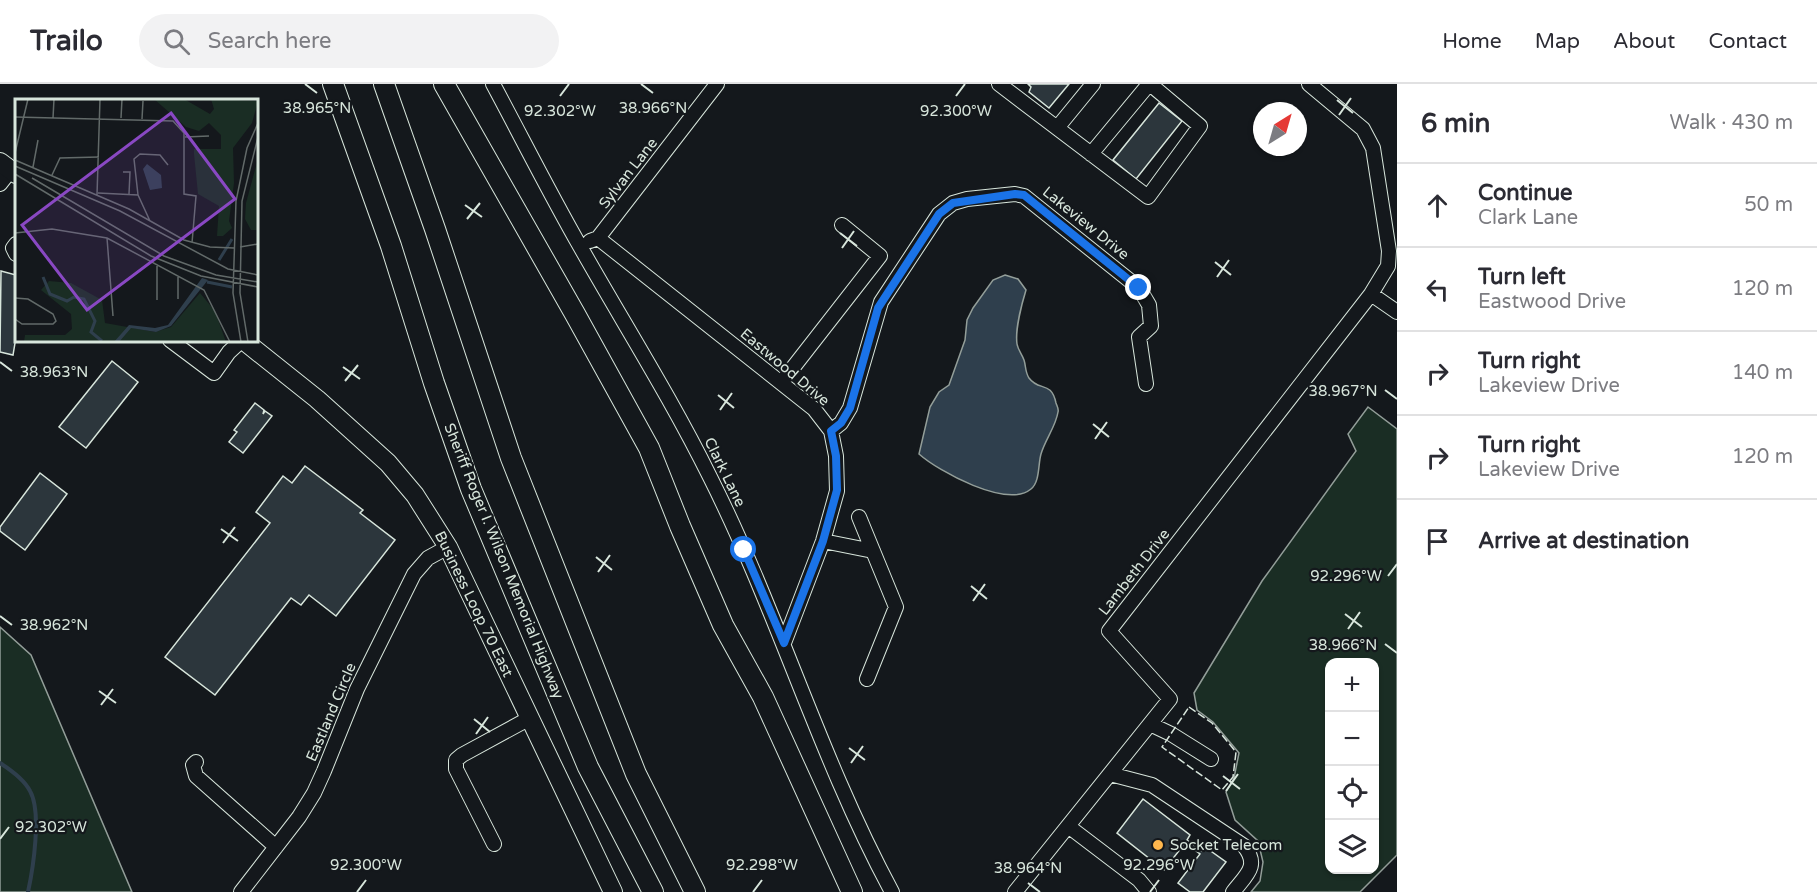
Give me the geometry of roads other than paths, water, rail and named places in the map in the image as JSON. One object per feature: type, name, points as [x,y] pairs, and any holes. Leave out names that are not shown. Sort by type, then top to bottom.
[{"type":"highway","name":"Sheriff Roger I. Wilson Memorial Highway","points":[[333,84],[391,246],[471,489],[588,767],[653,892]]},
{"type":"highway","points":[[384,84],[511,458],[636,774],[695,892]]},
{"type":"highway","points":[[444,84],[649,448],[723,625],[763,697],[852,892]]},
{"type":"main road","name":"Business Loop 70 East","points":[[246,342],[317,399],[388,463],[415,495],[448,547],[613,892]]},
{"type":"street","name":"Clark Lane","points":[[493,84],[580,246],[667,395],[710,477],[784,643],[865,843],[892,892]]},
{"type":"street","name":"Sylvan Lane","points":[[580,246],[598,238],[717,84]]},
{"type":"street","points":[[999,84],[1091,154],[1148,196],[1200,126],[1149,84],[1091,154]]},
{"type":"street","points":[[1057,128],[1093,84]]},
{"type":"street","points":[[1309,84],[1363,129],[1373,148],[1389,251],[1388,266],[1371,294],[1397,312]]},
{"type":"street","name":"Lakeview Drive","points":[[831,431],[841,423],[850,408],[881,302],[939,214],[953,203],[967,199],[1024,195],[1139,288],[1149,305],[1150,316],[1150,326],[1139,337],[1146,384]]},
{"type":"street","points":[[782,383],[880,256],[842,225]]},
{"type":"street","name":"Eastwood Drive","points":[[598,238],[814,409],[831,431],[836,456],[837,490],[823,541],[784,643]]},
{"type":"street","name":"Lambeth Drive","points":[[1015,892],[1170,699],[1109,631],[1371,294]]},
{"type":"street","points":[[173,342],[214,373],[229,352],[241,342]]},
{"type":"street","points":[[859,517],[896,608],[867,679]]},
{"type":"street","points":[[823,541],[873,551]]},
{"type":"street","name":"Eastland Circle","points":[[241,892],[299,817],[324,771],[357,689],[414,574],[428,558],[448,547]]},
{"type":"street","points":[[494,844],[456,769],[456,760],[530,718]]},
{"type":"street","points":[[1150,724],[1211,759]]},
{"type":"street","points":[[196,762],[193,765],[196,776],[276,847]]},
{"type":"street","points":[[1110,774],[1152,785],[1244,846],[1250,853],[1252,861],[1250,869],[1233,892]]},
{"type":"street","points":[[1068,826],[1139,880],[1149,892]]},
{"type":"water","points":[[1005,275],[1018,279],[1026,290],[1019,317],[1017,338],[1027,374],[1037,385],[1051,391],[1058,410],[1041,454],[1036,482],[1031,489],[1020,494],[990,491],[973,485],[956,478],[919,454],[930,407],[939,392],[949,385],[965,340],[967,320],[993,280]]},
{"type":"waterway","points":[[0,763],[24,783],[34,800],[36,826],[28,892]]},
{"type":"place","name":"Socket Telecom","points":[[1158,845]]}]
